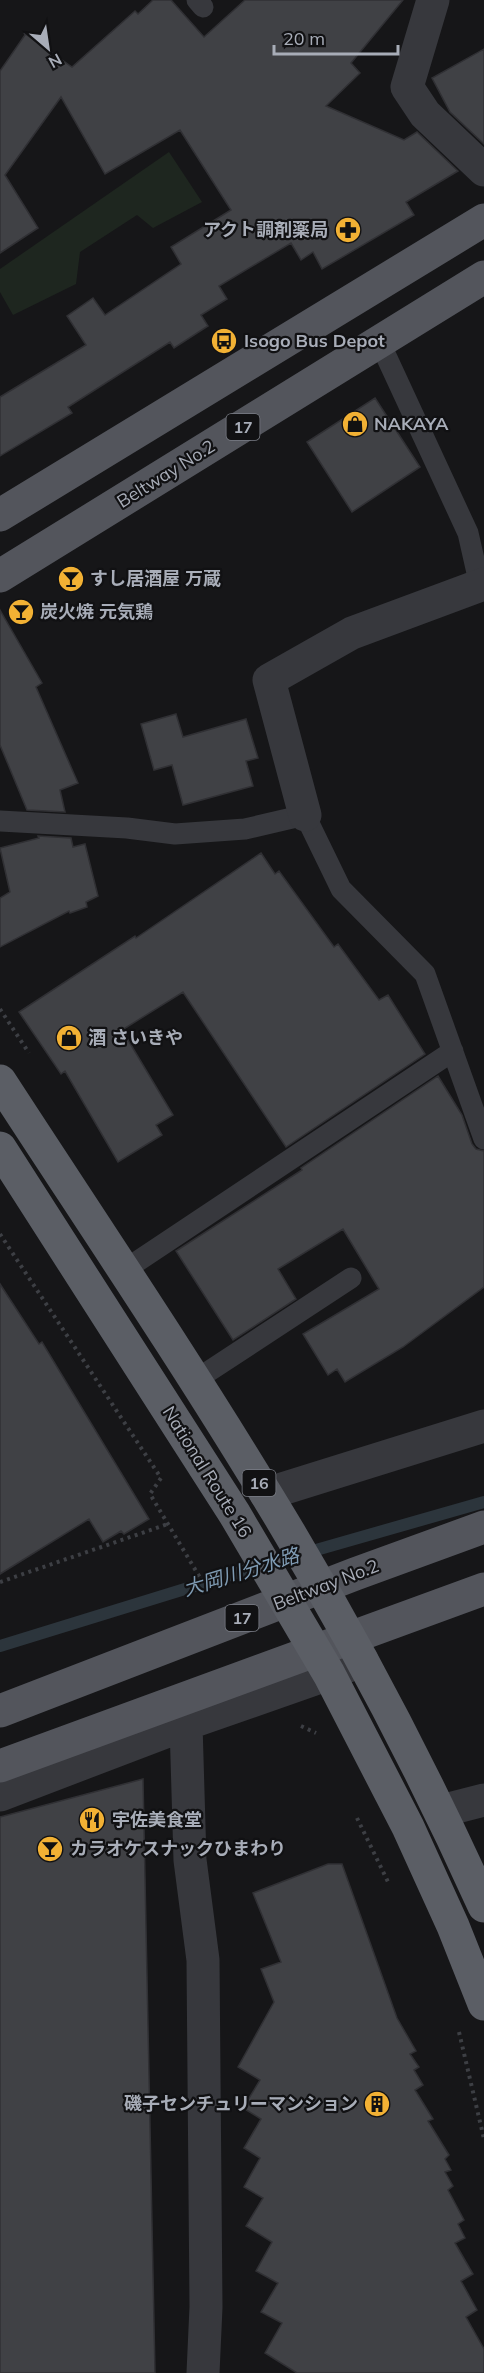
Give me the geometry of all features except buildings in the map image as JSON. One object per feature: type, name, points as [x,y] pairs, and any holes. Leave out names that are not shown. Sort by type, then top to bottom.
[{"type":"highway","name":"National Route 16","points":[[0,1081],[266,1494],[362,1660],[441,1811],[484,1906]]},
{"type":"highway","name":"National Route 16","points":[[0,1148],[234,1513],[329,1674],[408,1827],[453,1926],[484,2004]]},
{"type":"main road","points":[[0,515],[484,220]]},
{"type":"main road","name":"Beltway No.2","points":[[0,576],[484,277]]},
{"type":"main road","name":"Beltway No.2","points":[[0,1711],[344,1578],[484,1527]]},
{"type":"main road","points":[[0,1766],[484,1588]]},
{"type":"street","points":[[433,0],[407,87],[425,114],[484,170]]},
{"type":"street","points":[[305,815],[269,680],[352,633],[482,585]]},
{"type":"street","points":[[266,1494],[484,1426]]},
{"type":"street","points":[[0,1795],[362,1660]]},
{"type":"street","points":[[186,1724],[190,1860],[203,1960],[206,2307],[203,2373]]},
{"type":"street","points":[[441,1811],[484,1800]]},
{"type":"lane","points":[[380,343],[468,533],[482,585]]},
{"type":"lane","points":[[0,821],[128,828],[175,834],[245,829],[305,815],[341,889],[424,974],[484,1139]]},
{"type":"lane","points":[[123,1271],[453,1051]]},
{"type":"lane","points":[[194,1381],[351,1278]]},
{"type":"path","points":[[0,1234],[161,1478],[150,1494],[175,1535]]},
{"type":"path","points":[[0,1582],[168,1524]]},
{"type":"path","points":[[269,1695],[282,1716],[316,1733],[321,1743]]},
{"type":"path","points":[[357,1817],[392,1891]]},
{"type":"path","points":[[458,2027],[484,2139]]},
{"type":"shaded area","points":[[169,152],[202,202],[153,228],[137,215],[80,252],[76,284],[13,315],[0,292],[0,269]]},
{"type":"waterway","name":"大岡川分水路","points":[[0,1646],[253,1568],[484,1502]]},
{"type":"place","name":"アクト調剤薬局","points":[[348,230]]},
{"type":"place","name":"Isogo Bus Depot","points":[[224,341]]},
{"type":"place","name":"NAKAYA","points":[[355,424]]},
{"type":"place","name":"すし居酒屋 万蔵","points":[[71,579]]},
{"type":"place","name":"炭火焼 元気鶏","points":[[21,612]]},
{"type":"place","name":"酒 さいきや","points":[[69,1038]]},
{"type":"place","name":"宇佐美食堂","points":[[92,1820]]},
{"type":"place","name":"カラオケスナックひまわり","points":[[50,1849]]},
{"type":"place","name":"磯子センチュリーマンション","points":[[377,2104]]}]
